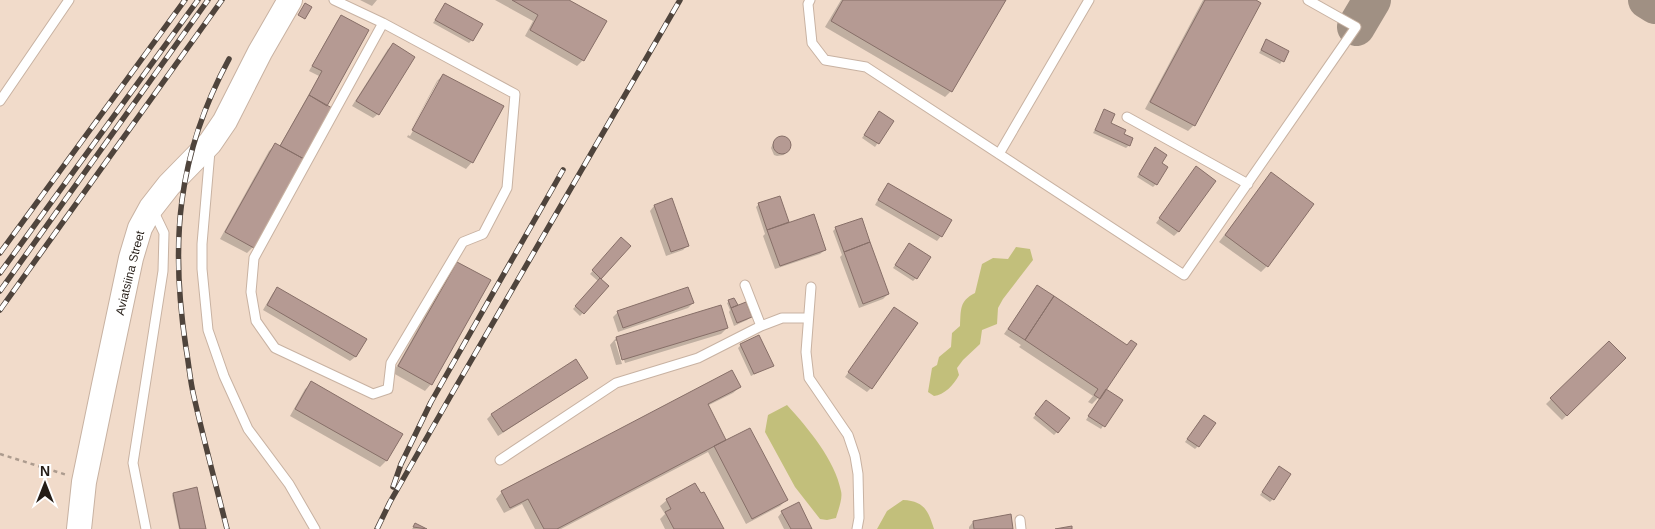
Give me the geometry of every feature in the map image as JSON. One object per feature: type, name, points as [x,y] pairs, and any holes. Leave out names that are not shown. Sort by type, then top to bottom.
[{"type":"street","name":"Aviatsiina Street","points":[[79,529],[84,482],[131,258],[140,228],[169,185],[210,143],[225,121],[260,52],[290,0]]},
{"type":"lane","points":[[0,101],[69,0]]},
{"type":"lane","points":[[334,0],[383,23],[515,94],[508,188],[483,234],[463,242],[458,250],[391,363],[388,389],[373,394],[275,348],[256,321],[251,292],[254,258],[383,23]]},
{"type":"lane","points":[[810,0],[808,4],[812,43],[825,60],[866,67],[1184,275],[1356,27],[1308,0]]},
{"type":"lane","points":[[999,154],[1089,0]]},
{"type":"lane","points":[[1127,117],[1248,184]]},
{"type":"lane","points":[[210,143],[202,244],[202,269],[208,330],[224,376],[248,429],[289,484],[315,529]]},
{"type":"lane","points":[[146,529],[133,463],[163,271],[164,233],[152,208]]},
{"type":"lane","points":[[745,285],[761,326]]},
{"type":"lane","points":[[811,287],[806,352],[810,378],[848,435],[855,456],[858,474],[859,518],[857,529]]},
{"type":"lane","points":[[500,460],[616,383],[698,358],[761,326],[782,318],[808,318]]},
{"type":"path","points":[[0,454],[58,471],[84,482]]},
{"type":"shaded area","points":[[1016,247],[1030,249],[1033,260],[1003,299],[998,308],[997,324],[982,330],[980,344],[957,368],[959,375],[954,382],[945,392],[934,396],[928,392],[932,368],[937,365],[939,357],[951,347],[952,333],[960,326],[963,303],[975,293],[982,264],[993,258],[1008,259]]},
{"type":"shaded area","points":[[787,405],[820,445],[838,479],[841,501],[836,518],[820,519],[795,487],[765,432],[768,415]]},
{"type":"shaded area","points":[[903,500],[916,502],[924,508],[930,517],[934,529],[877,529],[887,511]]},
{"type":"building","points":[[512,0],[569,0],[607,21],[584,61],[530,30],[538,15]]},
{"type":"building","points":[[843,0],[1006,0],[952,92],[831,21]]},
{"type":"building","points":[[1205,0],[1256,0],[1261,3],[1195,126],[1150,102]]},
{"type":"building","points":[[305,3],[312,7],[305,19],[298,15]]},
{"type":"building","points":[[445,3],[483,24],[473,41],[435,20]]},
{"type":"building","points":[[341,15],[369,30],[327,106],[309,95],[322,71],[312,66]]},
{"type":"building","points":[[1266,39],[1289,51],[1284,62],[1261,50]]},
{"type":"building","points":[[393,43],[415,57],[379,115],[356,101]]},
{"type":"building","points":[[443,74],[504,106],[473,163],[412,130]]},
{"type":"building","points":[[309,95],[332,108],[304,159],[280,146]]},
{"type":"building","points":[[1104,109],[1115,114],[1111,123],[1126,130],[1124,134],[1133,138],[1130,146],[1095,130]]},
{"type":"building","points":[[879,111],[894,121],[879,144],[864,135]]},
{"type":"building","points":[[778,136],[786,136],[791,141],[789,152],[778,154],[773,149],[773,141]]},
{"type":"building","points":[[275,143],[304,159],[254,248],[225,232]]},
{"type":"building","points":[[1155,147],[1167,155],[1162,163],[1168,167],[1157,185],[1139,174]]},
{"type":"building","points":[[1196,166],[1216,181],[1179,232],[1159,218]]},
{"type":"building","points":[[1271,172],[1314,204],[1268,267],[1225,235]]},
{"type":"building","points":[[888,183],[952,220],[942,237],[878,200]]},
{"type":"building","points":[[780,196],[789,222],[767,230],[758,203]]},
{"type":"building","points":[[672,198],[689,246],[671,252],[654,205]]},
{"type":"building","points":[[814,214],[826,250],[780,266],[767,230]]},
{"type":"building","points":[[862,218],[870,242],[844,252],[835,227]]},
{"type":"building","points":[[621,237],[631,246],[601,279],[592,270]]},
{"type":"building","points":[[870,242],[889,294],[863,304],[844,252]]},
{"type":"building","points":[[909,243],[931,257],[917,279],[895,265]]},
{"type":"building","points":[[457,262],[491,280],[432,385],[398,366]]},
{"type":"building","points":[[600,278],[609,286],[584,314],[575,306]]},
{"type":"building","points":[[1037,285],[1054,296],[1025,340],[1008,329]]},
{"type":"building","points":[[277,287],[367,339],[356,357],[267,305]]},
{"type":"building","points":[[688,287],[694,303],[623,328],[617,311]]},
{"type":"building","points":[[1054,296],[1127,345],[1131,340],[1137,344],[1100,399],[1094,395],[1098,389],[1025,340]]},
{"type":"building","points":[[734,298],[738,305],[731,308],[728,300]]},
{"type":"building","points":[[746,302],[752,317],[737,323],[731,308]]},
{"type":"building","points":[[721,305],[728,328],[622,360],[616,337]]},
{"type":"building","points":[[894,307],[918,323],[872,389],[848,372]]},
{"type":"building","points":[[759,335],[774,366],[754,374],[740,344]]},
{"type":"building","points":[[1609,341],[1626,358],[1567,416],[1550,398]]},
{"type":"building","points":[[576,359],[588,378],[503,432],[491,414]]},
{"type":"building","points":[[732,370],[741,387],[708,404],[726,440],[557,529],[544,529],[528,499],[510,508],[501,491]]},
{"type":"building","points":[[311,381],[403,434],[387,461],[295,409]]},
{"type":"building","points":[[1106,389],[1123,400],[1105,427],[1088,416]]},
{"type":"building","points":[[1046,400],[1070,418],[1058,433],[1035,414]]},
{"type":"building","points":[[1204,415],[1216,423],[1199,447],[1187,439]]},
{"type":"building","points":[[750,428],[788,500],[752,519],[714,446]]},
{"type":"building","points":[[1279,466],[1291,474],[1274,500],[1262,492]]},
{"type":"building","points":[[695,483],[701,493],[704,492],[724,529],[674,529],[665,512],[671,509],[666,499]]},
{"type":"building","points":[[197,487],[206,529],[180,529],[173,493]]},
{"type":"building","points":[[799,502],[812,529],[791,529],[781,511]]},
{"type":"building","points":[[1011,514],[1013,529],[974,529],[973,521]]},
{"type":"building","points":[[415,523],[427,529],[413,527]]},
{"type":"building","points":[[1072,526],[1072,529],[1055,529]]},
{"type":"taxiway","points":[[1356,27],[1372,0]]},
{"type":"taxiway","points":[[1647,0],[1655,5]]},
{"type":"railway","points":[[0,253],[185,0]]},
{"type":"railway","points":[[0,273],[198,0]]},
{"type":"railway","points":[[0,291],[208,0]]},
{"type":"railway","points":[[0,310],[222,0]]},
{"type":"railway","points":[[377,529],[390,502],[450,397],[680,0]]},
{"type":"railway","points":[[227,529],[191,385],[181,309],[179,236],[182,200],[188,165],[198,130],[229,59]]},
{"type":"railway","points":[[393,487],[401,464],[431,402],[563,170]]}]
